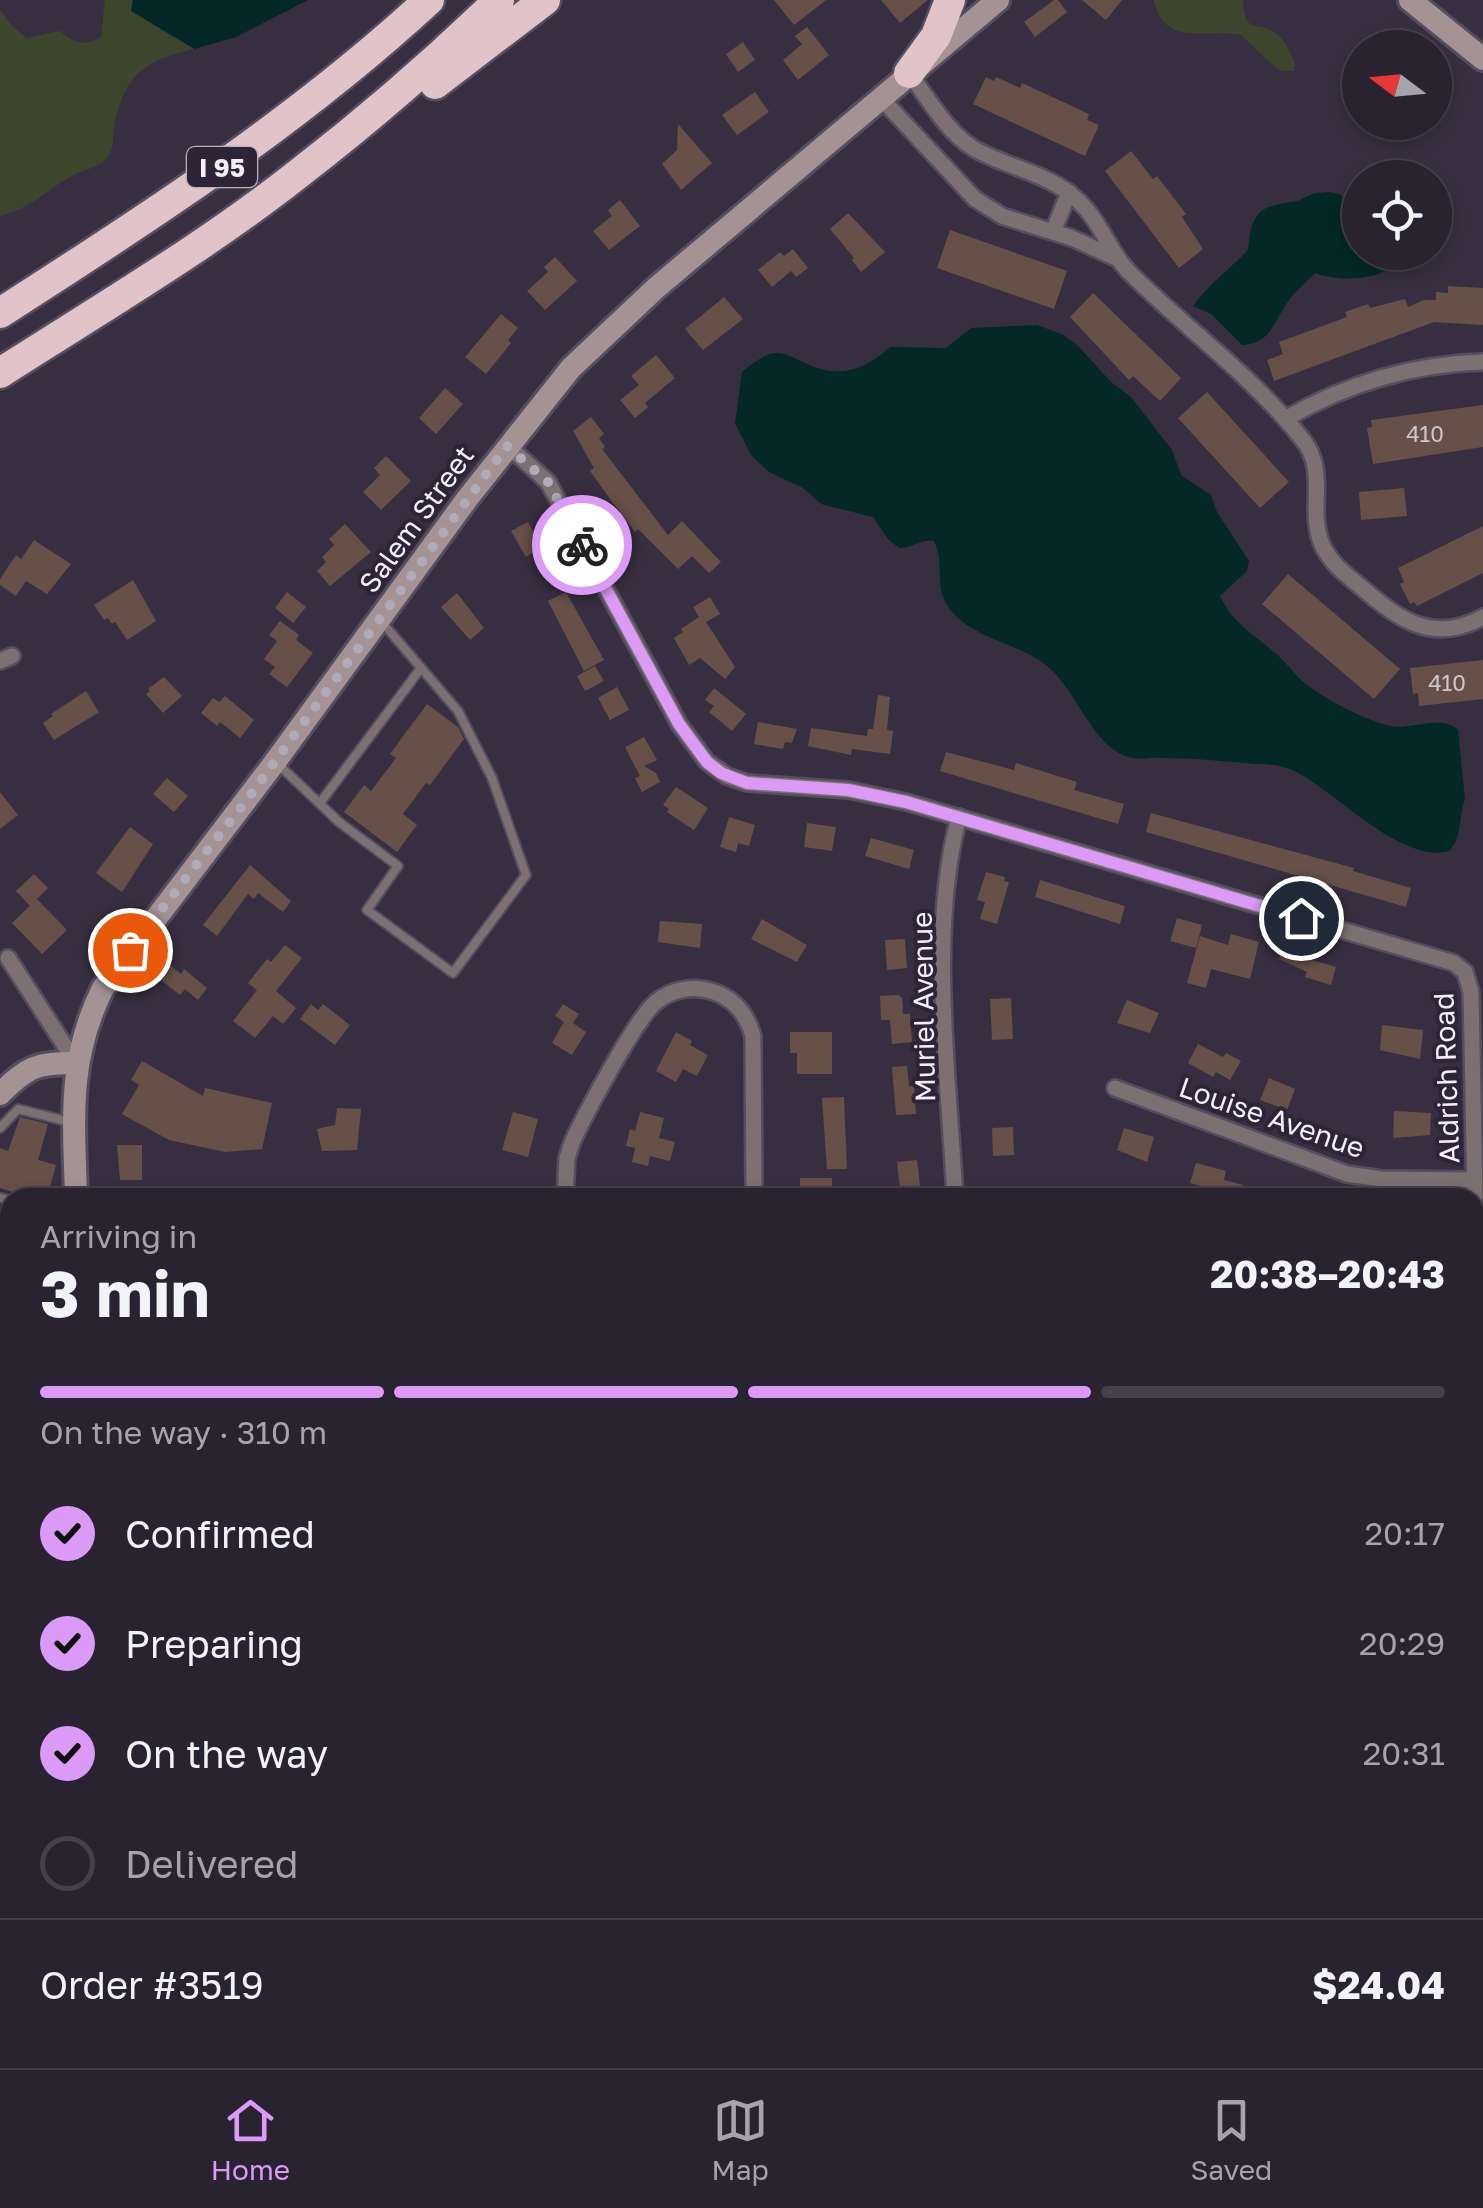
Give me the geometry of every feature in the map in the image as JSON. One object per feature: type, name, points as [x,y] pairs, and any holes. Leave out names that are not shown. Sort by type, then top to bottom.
[{"type":"highway","points":[[339,78],[409,0]]},
{"type":"highway","name":"I 95","points":[[0,313],[173,202],[339,78],[429,0]]},
{"type":"highway","name":"I 95","points":[[0,373],[295,177],[405,88],[500,0]]},
{"type":"highway","points":[[295,177],[411,102],[545,0]]},
{"type":"highway","points":[[909,73],[936,36],[950,0]]},
{"type":"main road","name":"Salem Street","points":[[76,1188],[76,1063],[103,988],[507,446],[597,343],[880,96],[998,0]]},
{"type":"main road","points":[[1410,0],[1483,59]]},
{"type":"main road","points":[[0,1094],[25,1070],[49,1063],[76,1063]]},
{"type":"street","points":[[909,73],[969,146],[1050,180],[1068,192],[1100,224],[1118,259],[1285,419],[1314,457],[1320,538],[1328,555],[1346,574],[1409,624],[1448,628],[1471,624],[1483,617]]},
{"type":"street","points":[[880,96],[975,199],[1002,216],[1118,259]]},
{"type":"street","points":[[1053,232],[1068,192]]},
{"type":"street","points":[[1285,419],[1323,399],[1395,374],[1436,365],[1483,362]]},
{"type":"street","points":[[507,446],[548,482],[679,724],[707,762],[721,773],[747,783],[848,790],[959,817]]},
{"type":"street","name":"Aldrich Road","points":[[959,817],[1454,963],[1465,972],[1471,992],[1474,1188]]},
{"type":"street","name":"Muriel Avenue","points":[[955,1188],[944,939],[950,854],[959,817]]},
{"type":"street","points":[[8,958],[76,1063]]},
{"type":"street","points":[[566,1188],[567,1158],[573,1140],[642,1019],[665,996],[697,988],[716,992],[733,1002],[746,1018],[753,1036],[754,1188]]},
{"type":"street","name":"Louise Avenue","points":[[1115,1088],[1347,1174],[1382,1179],[1474,1180]]},
{"type":"lane","points":[[275,762],[338,822],[398,866],[367,910],[454,973],[526,875],[492,778],[458,711],[380,620]]},
{"type":"lane","points":[[320,802],[421,668]]},
{"type":"lane","points":[[0,1128],[18,1108],[74,1123]]},
{"type":"shaded area","points":[[105,0],[133,0],[131,4],[194,49],[152,63],[133,80],[120,104],[112,147],[105,160],[22,208],[0,216],[0,10],[27,38],[60,31],[84,43],[101,37]]},
{"type":"shaded area","points":[[133,0],[308,0],[236,37],[194,49],[131,11]]},
{"type":"shaded area","points":[[1154,0],[1243,0],[1250,24],[1271,30],[1283,41],[1295,64],[1293,71],[1276,68],[1241,35],[1189,33],[1167,25]]},
{"type":"shaded area","points":[[1314,193],[1342,196],[1342,270],[1386,270],[1353,278],[1315,273],[1290,299],[1265,336],[1242,345],[1211,314],[1193,306],[1248,250],[1252,225],[1260,212]]},
{"type":"shaded area","points":[[1037,325],[1064,335],[1131,397],[1172,450],[1181,475],[1211,495],[1217,512],[1249,561],[1247,571],[1220,596],[1244,627],[1310,687],[1356,714],[1391,726],[1443,723],[1458,730],[1465,799],[1457,838],[1450,851],[1431,852],[1390,837],[1286,768],[1135,758],[1113,749],[1046,665],[969,626],[948,607],[941,591],[934,541],[899,548],[873,517],[821,504],[803,488],[769,472],[751,455],[735,423],[742,372],[771,354],[783,354],[829,371],[850,370],[870,362],[890,347],[946,348],[971,328]]},
{"type":"building","points":[[774,0],[826,0],[794,25]]},
{"type":"building","points":[[881,0],[928,0],[900,23]]},
{"type":"building","points":[[1054,0],[1067,12],[1035,37],[1024,22]]},
{"type":"building","points":[[1082,0],[1122,0],[1106,20]]},
{"type":"building","points":[[807,27],[829,55],[798,80],[783,60],[802,44],[795,36]]},
{"type":"building","points":[[743,42],[755,60],[738,72],[726,54]]},
{"type":"building","points":[[986,77],[994,81],[996,77],[1020,88],[1022,83],[1089,114],[1087,120],[1099,125],[1085,156],[973,104]]},
{"type":"building","points":[[755,92],[769,112],[737,135],[722,115]]},
{"type":"building","points":[[678,124],[712,163],[681,190],[662,164],[677,150]]},
{"type":"building","points":[[1131,151],[1153,179],[1157,176],[1186,214],[1182,217],[1203,249],[1179,268],[1105,171]]},
{"type":"building","points":[[620,200],[640,226],[609,250],[593,231],[612,216],[608,210]]},
{"type":"building","points":[[848,213],[885,252],[861,272],[830,229]]},
{"type":"building","points":[[950,230],[1067,271],[1054,309],[937,268]]},
{"type":"building","points":[[793,249],[808,268],[796,277],[791,271],[772,287],[758,270],[780,252],[784,256]]},
{"type":"building","points":[[555,257],[577,281],[545,310],[527,291],[548,272],[544,267]]},
{"type":"building","points":[[1448,286],[1483,288],[1483,325],[1434,322],[1274,381],[1267,360],[1283,354],[1279,342],[1347,317],[1345,312],[1368,304],[1370,308],[1405,299],[1408,307],[1436,300],[1436,292],[1448,293]]},
{"type":"building","points":[[1093,293],[1181,378],[1160,401],[1133,376],[1129,380],[1070,317]]},
{"type":"building","points":[[724,297],[743,319],[703,350],[685,329]]},
{"type":"building","points":[[501,314],[518,328],[486,374],[465,357]]},
{"type":"building","points":[[656,355],[675,378],[645,403],[648,407],[635,418],[620,400],[639,385],[631,376]]},
{"type":"building","points":[[445,388],[463,404],[436,434],[419,418]]},
{"type":"building","points":[[1207,392],[1289,482],[1260,508],[1178,418]]},
{"type":"building","points":[[1483,405],[1483,447],[1373,464],[1367,428],[1372,427],[1371,420]]},
{"type":"building","points":[[591,417],[604,434],[599,438],[605,447],[602,449],[668,535],[682,521],[721,562],[709,573],[692,556],[678,569],[638,529],[635,532],[610,499],[590,471],[594,468],[573,431]]},
{"type":"building","points":[[386,456],[411,481],[381,510],[363,492],[380,475],[374,468]]},
{"type":"building","points":[[1404,488],[1407,516],[1361,520],[1359,492]]},
{"type":"building","points":[[528,522],[542,547],[526,557],[511,531]]},
{"type":"building","points":[[345,524],[371,552],[330,586],[317,571],[326,562],[322,557],[334,545],[329,539]]},
{"type":"building","points":[[1483,526],[1483,573],[1417,606],[1414,602],[1410,604],[1400,584],[1404,582],[1398,568]]},
{"type":"building","points":[[34,540],[71,564],[47,594],[26,581],[16,596],[0,585],[0,579],[16,555],[21,559]]},
{"type":"building","points":[[1288,574],[1400,669],[1374,699],[1262,604]]},
{"type":"building","points":[[133,580],[156,621],[127,640],[115,622],[104,620],[94,605]]},
{"type":"building","points":[[287,592],[306,607],[293,623],[275,608]]},
{"type":"building","points":[[566,592],[604,660],[584,671],[548,601]]},
{"type":"building","points":[[457,593],[484,628],[470,640],[441,607]]},
{"type":"building","points":[[710,597],[720,614],[706,622],[735,667],[725,679],[700,658],[689,665],[674,638],[699,617],[693,607]]},
{"type":"building","points":[[280,621],[299,635],[296,640],[313,653],[287,687],[269,674],[275,667],[264,659],[277,641],[269,635]]},
{"type":"building","points":[[1483,660],[1483,699],[1419,706],[1418,693],[1413,694],[1410,668]]},
{"type":"building","points":[[595,666],[604,681],[585,691],[577,676]]},
{"type":"building","points":[[164,677],[182,696],[163,713],[146,694]]},
{"type":"building","points":[[617,687],[629,710],[610,720],[598,698]]},
{"type":"building","points":[[714,688],[746,714],[732,731],[709,712],[714,706],[705,700]]},
{"type":"building","points":[[86,691],[99,712],[54,740],[43,723]]},
{"type":"building","points":[[878,695],[890,697],[890,754],[852,749],[851,755],[808,746],[811,728],[867,736],[868,729],[873,729]]},
{"type":"building","points":[[225,696],[254,720],[240,738],[201,713],[213,698],[219,702]]},
{"type":"building","points":[[427,704],[458,727],[464,739],[403,814],[417,825],[397,852],[344,812],[364,785],[371,791],[396,758],[390,754]]},
{"type":"building","points":[[758,722],[797,729],[792,743],[785,742],[783,749],[754,744]]},
{"type":"building","points":[[644,737],[657,760],[644,766],[656,773],[660,782],[642,792],[635,778],[640,776],[625,747]]},
{"type":"building","points":[[946,752],[1014,770],[1016,763],[1077,782],[1074,790],[1124,804],[1118,824],[940,771]]},
{"type":"building","points":[[167,778],[188,796],[174,812],[153,794]]},
{"type":"building","points":[[676,787],[708,808],[694,830],[663,805]]},
{"type":"building","points":[[0,792],[18,815],[0,829]]},
{"type":"building","points":[[1151,813],[1354,868],[1353,871],[1411,888],[1406,907],[1146,832]]},
{"type":"building","points":[[729,817],[755,825],[749,846],[738,843],[736,852],[720,847]]},
{"type":"building","points":[[807,823],[836,827],[832,851],[804,847]]},
{"type":"building","points":[[130,827],[153,844],[122,892],[96,873]]},
{"type":"building","points":[[871,838],[914,850],[909,869],[865,856]]},
{"type":"building","points":[[250,865],[291,901],[283,912],[258,893],[254,899],[248,894],[217,936],[203,925]]},
{"type":"building","points":[[986,872],[1009,882],[997,924],[980,919],[985,902],[977,900]]},
{"type":"building","points":[[34,874],[48,888],[30,906],[16,891]]},
{"type":"building","points":[[1040,880],[1125,906],[1120,924],[1035,897]]},
{"type":"building","points":[[37,899],[67,930],[42,954],[12,923]]},
{"type":"building","points":[[1177,918],[1202,925],[1196,948],[1170,941]]},
{"type":"building","points":[[762,919],[807,945],[797,962],[751,939]]},
{"type":"building","points":[[660,921],[702,924],[700,948],[658,942]]},
{"type":"building","points":[[1231,934],[1259,942],[1250,979],[1211,969],[1206,988],[1187,983],[1200,936],[1228,945]]},
{"type":"building","points":[[905,939],[907,968],[887,970],[885,940]]},
{"type":"building","points":[[285,945],[302,958],[276,991],[296,1008],[283,1024],[273,1016],[255,1038],[233,1021],[257,990],[248,983],[267,959],[271,962]]},
{"type":"building","points":[[1282,951],[1336,967],[1331,985],[1305,977],[1307,972],[1279,959]]},
{"type":"building","points":[[166,962],[181,974],[184,969],[207,988],[198,1000],[185,989],[180,995],[155,975]]},
{"type":"building","points":[[880,996],[902,998],[903,1014],[910,1014],[912,1042],[892,1044],[890,1020],[881,1020]]},
{"type":"building","points":[[1011,998],[1013,1039],[992,1040],[990,999]]},
{"type":"building","points":[[1127,1000],[1159,1013],[1150,1033],[1117,1023]]},
{"type":"building","points":[[311,1004],[318,1010],[323,1004],[350,1025],[335,1045],[300,1019]]},
{"type":"building","points":[[563,1004],[579,1014],[573,1023],[586,1032],[572,1055],[552,1043],[564,1022],[555,1016]]},
{"type":"building","points":[[1382,1025],[1423,1030],[1420,1059],[1380,1050]]},
{"type":"building","points":[[676,1032],[708,1055],[697,1076],[683,1069],[676,1082],[656,1071]]},
{"type":"building","points":[[790,1032],[832,1032],[832,1074],[797,1074],[797,1053],[790,1053]]},
{"type":"building","points":[[1198,1044],[1241,1061],[1230,1080],[1216,1072],[1213,1077],[1188,1063]]},
{"type":"building","points":[[142,1061],[203,1096],[205,1088],[272,1103],[262,1149],[225,1152],[169,1140],[122,1114],[139,1085],[131,1080]]},
{"type":"building","points":[[907,1066],[909,1086],[914,1086],[916,1114],[896,1115],[892,1067]]},
{"type":"building","points":[[1269,1078],[1295,1089],[1287,1110],[1260,1100]]},
{"type":"building","points":[[844,1097],[847,1169],[827,1169],[822,1098]]},
{"type":"building","points":[[337,1108],[361,1109],[357,1150],[322,1151],[317,1129],[335,1125]]},
{"type":"building","points":[[1394,1111],[1431,1113],[1430,1135],[1393,1138]]},
{"type":"building","points":[[513,1112],[538,1119],[528,1157],[502,1150]]},
{"type":"building","points":[[640,1112],[664,1118],[659,1138],[675,1142],[670,1161],[650,1156],[648,1166],[632,1162],[635,1148],[626,1146]]},
{"type":"building","points":[[20,1117],[48,1124],[38,1160],[56,1165],[50,1188],[0,1188],[0,1148],[8,1151]]},
{"type":"building","points":[[1013,1127],[1014,1155],[993,1156],[992,1128]]},
{"type":"building","points":[[1124,1128],[1154,1137],[1147,1162],[1117,1150]]},
{"type":"building","points":[[117,1145],[142,1145],[142,1180],[120,1180]]},
{"type":"building","points":[[917,1160],[920,1188],[900,1188],[897,1162]]},
{"type":"building","points":[[1196,1163],[1226,1171],[1224,1180],[1243,1185],[1208,1188],[1190,1183]]},
{"type":"building","points":[[800,1178],[832,1178],[832,1188],[800,1188]]},
{"type":"way so far","points":[[130,950],[196,868],[507,446],[548,482],[582,545]]},
{"type":"route","points":[[582,545],[679,724],[707,762],[721,773],[754,784],[848,790],[906,802],[1301,918]]}]
